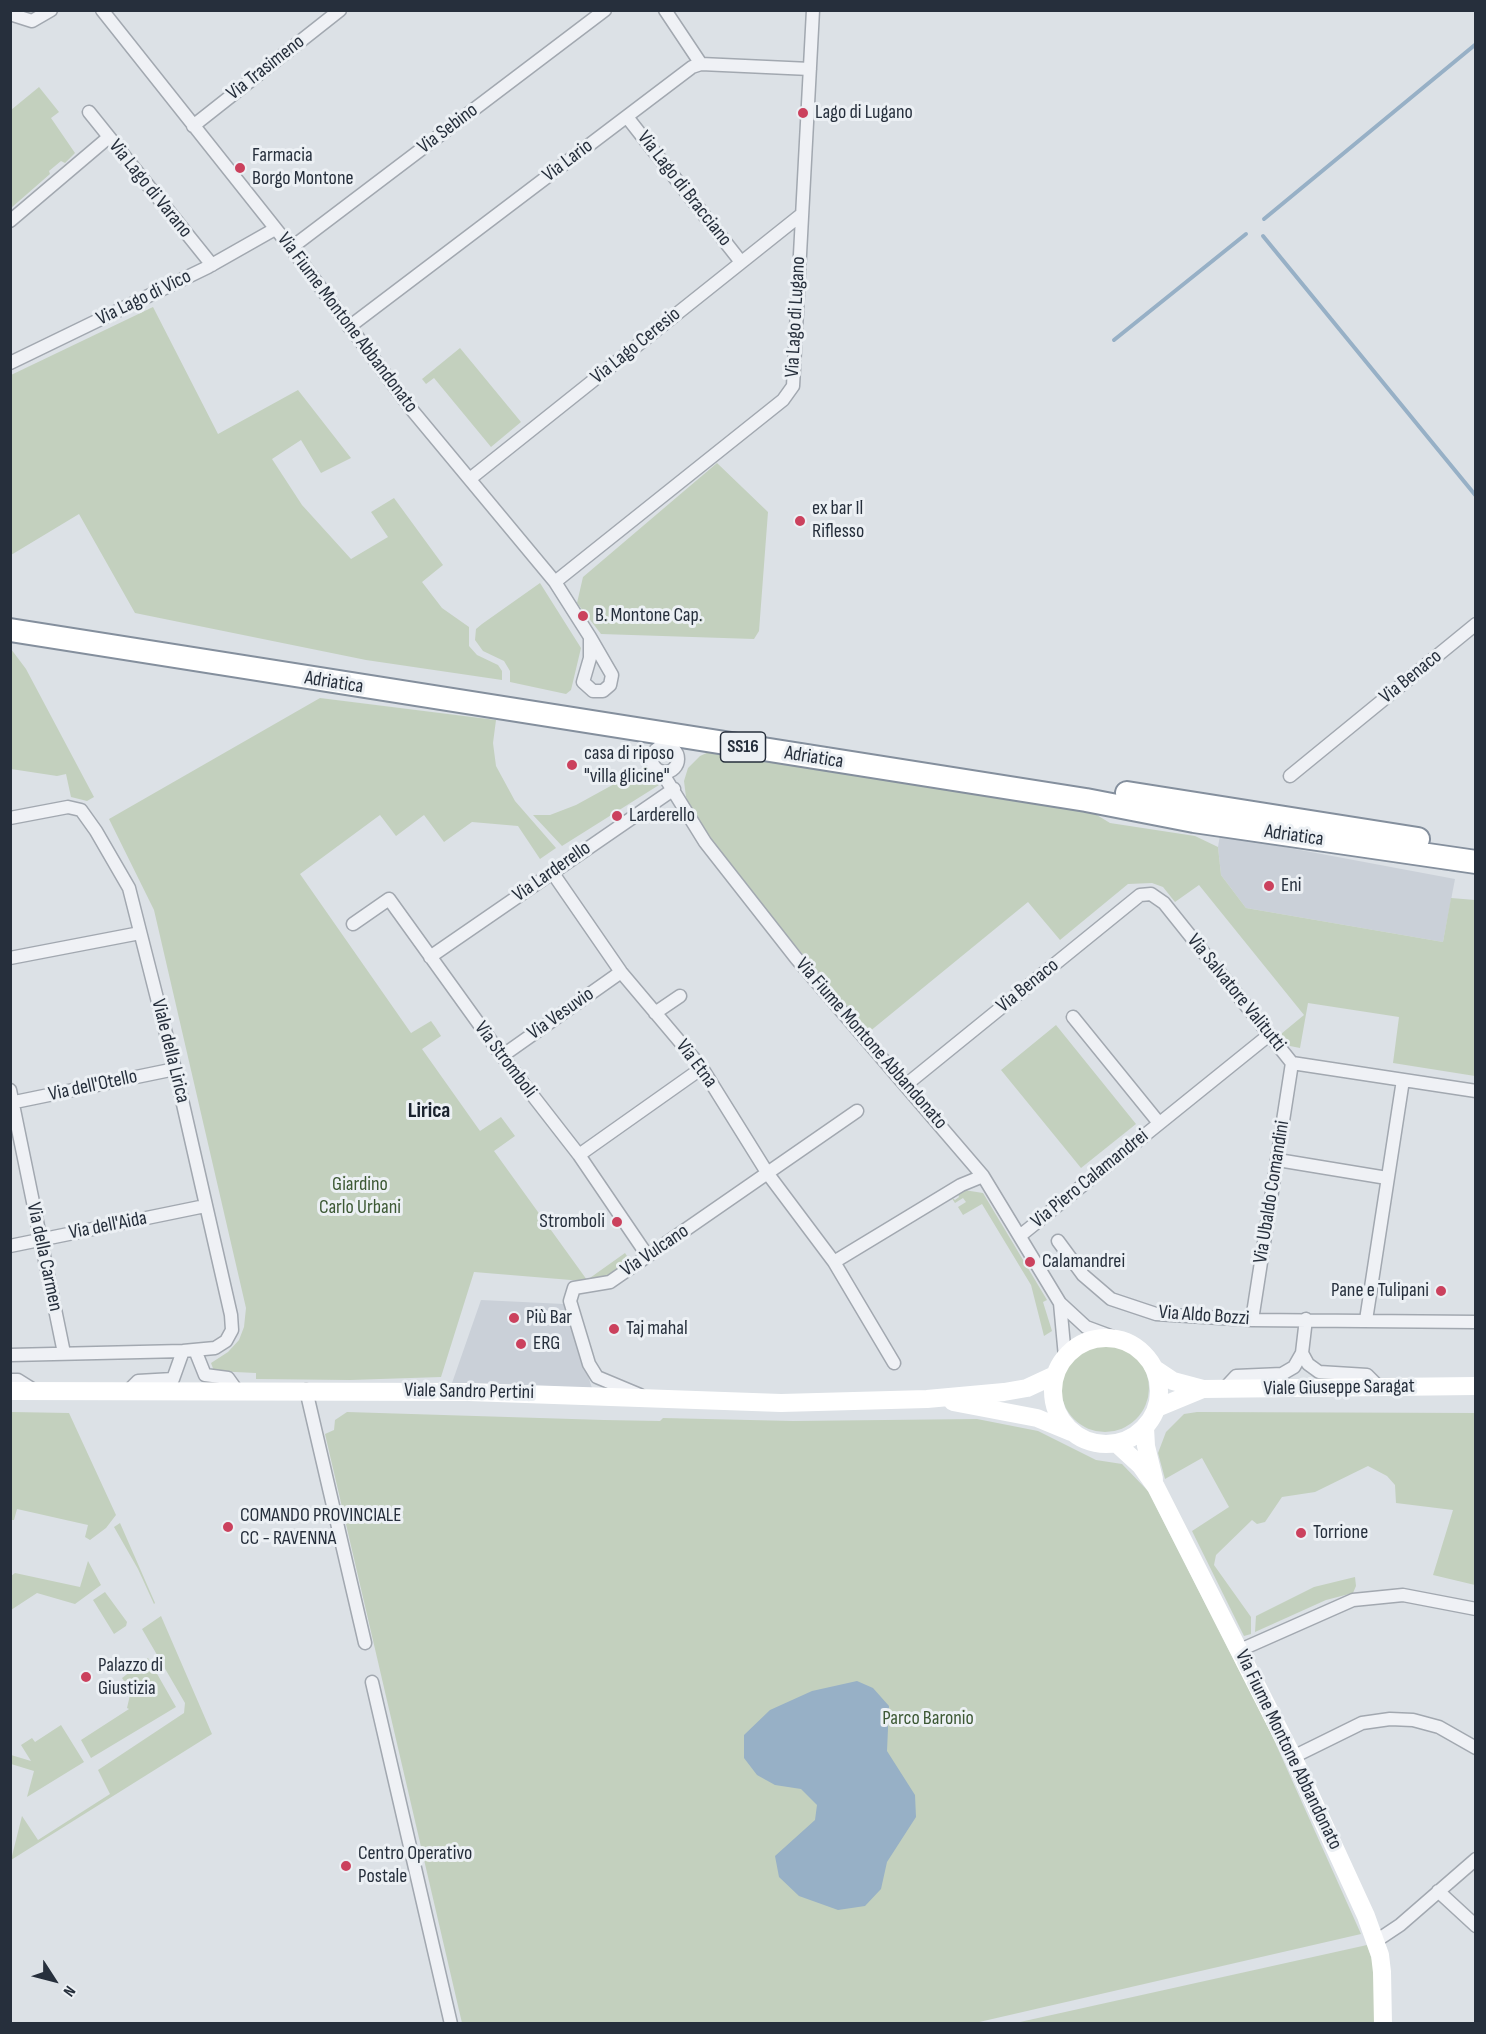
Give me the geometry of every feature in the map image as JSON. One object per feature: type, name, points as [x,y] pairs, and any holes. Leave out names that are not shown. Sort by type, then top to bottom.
[{"type":"highway","name":"Adriatica","points":[[10,617],[138,642],[702,726],[1472,855]]},
{"type":"highway","name":"Adriatica","points":[[10,630],[1086,800],[1194,821],[1472,855]]},
{"type":"main road","points":[[1095,1338],[1113,1338],[1138,1348],[1155,1369],[1159,1389],[1157,1408],[1145,1428],[1131,1438],[1116,1443],[1101,1444],[1086,1440],[1073,1432],[1062,1420],[1055,1406],[1053,1390],[1055,1375],[1065,1357],[1078,1345],[1095,1338]]},
{"type":"main road","name":"Viale Giuseppe Saragat","points":[[1155,1369],[1173,1381],[1203,1389],[1476,1386]]},
{"type":"main road","name":"Viale Sandro Pertini","points":[[10,1391],[480,1392],[781,1403],[927,1399],[1027,1388],[1055,1375]]},
{"type":"main road","name":"Viale Giuseppe Saragat","points":[[1157,1408],[1203,1389]]},
{"type":"main road","name":"Viale Sandro Pertini","points":[[927,1399],[1020,1414],[1073,1432]]},
{"type":"main road","name":"Via Fiume Montone Abbandonato","points":[[1145,1428],[1146,1446],[1156,1487]]},
{"type":"main road","name":"Via Fiume Montone Abbandonato","points":[[1116,1443],[1141,1466],[1156,1487],[1293,1756],[1376,1941],[1382,1972],[1383,2024]]},
{"type":"street","points":[[10,14],[32,21],[51,10]]},
{"type":"street","name":"Via Fiume Montone Abbandonato","points":[[102,10],[291,248],[425,426],[471,478],[555,582],[590,637]]},
{"type":"street","name":"Via Trasimeno","points":[[193,126],[340,10]]},
{"type":"street","name":"Via Sebino","points":[[291,248],[605,10]]},
{"type":"street","points":[[665,10],[701,64],[810,69]]},
{"type":"street","name":"Via Lago di Lugano","points":[[555,582],[789,393],[795,377],[801,214],[813,10]]},
{"type":"street","name":"Via Lario","points":[[349,327],[682,73],[701,64]]},
{"type":"street","name":"Via Lago di Varano","points":[[89,112],[212,265]]},
{"type":"street","name":"Via Lago di Bracciano","points":[[627,117],[741,262]]},
{"type":"street","points":[[10,221],[109,137]]},
{"type":"street","name":"Via Lago Ceresio","points":[[471,478],[801,214]]},
{"type":"street","name":"Via Lago di Vico","points":[[10,363],[212,265],[275,229]]},
{"type":"street","name":"Via Benaco","points":[[1290,776],[1476,624]]},
{"type":"street","points":[[674,789],[678,757],[674,749],[662,746],[654,751],[652,759],[654,766],[661,771],[669,771],[676,766]]},
{"type":"street","name":"Via Fiume Montone Abbandonato","points":[[661,771],[705,842],[789,949],[907,1084],[983,1176],[1021,1235],[1060,1303],[1086,1327],[1113,1338]]},
{"type":"street","name":"Via Larderello","points":[[430,957],[674,789]]},
{"type":"street","name":"Viale della Lirica","points":[[10,818],[68,807],[81,810],[129,888],[175,1069],[231,1315],[232,1330],[226,1341],[215,1348],[189,1351],[10,1355]]},
{"type":"street","name":"Via Etna","points":[[552,872],[621,972],[702,1068],[768,1174],[834,1262],[894,1363]]},
{"type":"street","name":"Via Benaco","points":[[907,1084],[1140,895],[1151,894]]},
{"type":"street","name":"Via Salvatore Valitutti","points":[[1151,894],[1164,903],[1292,1063],[1476,1091]]},
{"type":"street","name":"Via Stromboli","points":[[353,924],[389,899],[502,1056],[579,1155],[647,1255]]},
{"type":"street","points":[[10,958],[140,933]]},
{"type":"street","name":"Via Vesuvio","points":[[502,1056],[621,972]]},
{"type":"street","points":[[655,1013],[680,996]]},
{"type":"street","name":"Via Piero Calamandrei","points":[[1073,1017],[1159,1123]]},
{"type":"street","name":"Via Piero Calamandrei","points":[[1021,1235],[1269,1035]]},
{"type":"street","name":"Via Ubaldo Comandini","points":[[1252,1320],[1292,1063]]},
{"type":"street","points":[[579,1155],[702,1068]]},
{"type":"street","name":"Via dell'Otello","points":[[11,1099],[175,1069]]},
{"type":"street","points":[[1366,1320],[1403,1080]]},
{"type":"street","name":"Via della Carmen","points":[[11,1099],[64,1353]]},
{"type":"street","name":"Via Vulcano","points":[[652,1400],[597,1377],[589,1364],[570,1301],[574,1288],[610,1282],[857,1111]]},
{"type":"street","points":[[1278,1160],[1387,1178]]},
{"type":"street","points":[[834,1262],[961,1185],[983,1176]]},
{"type":"street","name":"Via dell'Aida","points":[[10,1245],[205,1206]]},
{"type":"street","name":"Via Aldo Bozzi","points":[[1058,1241],[1083,1275],[1112,1299],[1156,1314],[1252,1320],[1476,1322]]},
{"type":"street","name":"Via Fiume Montone Abbandonato","points":[[1060,1303],[1065,1329],[1065,1357]]},
{"type":"street","points":[[1224,1389],[1236,1376],[1282,1374],[1294,1367],[1302,1353],[1306,1319]]},
{"type":"street","points":[[128,1391],[138,1381],[173,1379],[189,1351],[205,1375],[228,1378],[238,1392]]},
{"type":"street","points":[[1302,1353],[1308,1364],[1319,1372],[1367,1375],[1379,1387]]},
{"type":"street","points":[[10,1380],[18,1380],[35,1391]]},
{"type":"street","points":[[306,1390],[365,1643]]},
{"type":"street","points":[[1240,1650],[1353,1600],[1403,1595],[1476,1609]]},
{"type":"street","points":[[372,1682],[451,2024]]},
{"type":"street","points":[[1293,1756],[1362,1723],[1390,1719],[1413,1720],[1439,1727],[1476,1748]]},
{"type":"street","points":[[1376,1941],[1400,1925],[1476,1859]]},
{"type":"street","points":[[1438,1891],[1476,1926]]},
{"type":"shaded area","points":[[1220,835],[1455,879],[1443,942],[1246,908],[1221,875],[1218,847]]},
{"type":"shaded area","name":"ERG","points":[[481,1300],[564,1304],[592,1388],[452,1383]]},
{"type":"green space","points":[[39,87],[59,112],[51,118],[75,153],[65,163],[61,161],[49,171],[50,174],[11,208],[11,110]]},
{"type":"green space","points":[[153,307],[218,434],[298,390],[351,458],[321,473],[301,440],[272,459],[302,505],[351,559],[388,537],[371,512],[394,498],[443,565],[422,582],[442,608],[469,627],[469,646],[477,655],[498,665],[502,671],[502,680],[366,660],[135,613],[79,514],[11,555],[11,375]]},
{"type":"green space","points":[[460,348],[521,422],[491,447],[434,378],[426,384],[422,379]]},
{"type":"green space","points":[[717,463],[768,512],[759,631],[754,639],[601,634],[577,603],[583,577]]},
{"type":"green space","points":[[540,583],[581,648],[571,690],[566,694],[510,682],[510,671],[504,661],[483,651],[475,640],[476,629]]},
{"type":"green space","points":[[11,649],[26,669],[94,797],[87,801],[71,797],[66,774],[57,776],[11,769]]},
{"type":"green space","name":"Giardino Carlo Urbani","points":[[320,698],[496,720],[493,743],[496,766],[515,801],[556,848],[540,859],[518,826],[472,822],[444,842],[424,815],[396,836],[380,815],[300,874],[411,1033],[431,1021],[436,1028],[441,1036],[422,1049],[480,1131],[501,1117],[515,1136],[494,1151],[587,1280],[625,1253],[631,1262],[606,1278],[583,1281],[474,1272],[441,1377],[350,1380],[256,1379],[256,1373],[214,1371],[211,1363],[228,1352],[239,1340],[244,1327],[246,1308],[154,910],[109,819]]},
{"type":"green space","points":[[711,751],[1087,809],[1110,823],[1195,836],[1218,847],[1221,875],[1246,908],[1443,942],[1451,898],[1475,900],[1475,1076],[1393,1063],[1399,1017],[1308,1003],[1300,1048],[1290,1046],[1281,1034],[1304,1015],[1199,885],[1175,902],[1163,887],[1152,883],[1128,884],[1060,940],[1028,902],[869,1032],[747,889],[692,811],[686,797],[684,781],[688,768],[700,756]]},
{"type":"green space","points":[[647,766],[659,785],[562,846],[533,815],[550,815],[576,805]]},
{"type":"green space","points":[[1056,1025],[1136,1124],[1081,1168],[1001,1070]]},
{"type":"green space","points":[[964,1190],[983,1193],[1047,1300],[1043,1302],[1052,1331],[1044,1336],[1031,1285],[982,1204],[963,1215],[958,1207],[966,1202],[963,1198],[955,1203],[951,1197],[955,1200],[959,1197],[958,1193]]},
{"type":"green space","points":[[1105,1344],[1122,1347],[1136,1357],[1146,1371],[1149,1388],[1146,1405],[1136,1419],[1122,1429],[1105,1432],[1088,1429],[1074,1419],[1064,1405],[1061,1388],[1064,1371],[1074,1357],[1088,1347]]},
{"type":"green space","points":[[11,1412],[69,1413],[116,1515],[106,1528],[90,1540],[85,1537],[88,1525],[17,1509],[14,1520],[11,1520]]},
{"type":"green space","name":"Parco Baronio","points":[[347,1412],[660,1421],[663,1418],[793,1421],[977,1419],[1038,1431],[1096,1460],[1122,1464],[1148,1491],[1270,1731],[1361,1934],[975,2023],[462,2023],[325,1434],[334,1430],[335,1420]]},
{"type":"green space","points":[[1197,1412],[1475,1413],[1475,1585],[1433,1575],[1453,1510],[1396,1503],[1395,1485],[1387,1476],[1368,1466],[1315,1492],[1282,1497],[1265,1522],[1257,1524],[1252,1520],[1216,1555],[1214,1565],[1251,1617],[1251,1634],[1244,1636],[1192,1531],[1229,1507],[1202,1458],[1165,1479],[1158,1453],[1166,1432],[1184,1414]]},
{"type":"green space","points":[[120,1523],[154,1604],[138,1569],[114,1527]]},
{"type":"green space","points":[[88,1561],[101,1585],[75,1604],[37,1593],[11,1610],[11,1576],[15,1573],[80,1587]]},
{"type":"green space","points":[[1355,1577],[1356,1586],[1353,1593],[1326,1600],[1255,1632],[1256,1616],[1314,1587]]},
{"type":"green space","points":[[105,1592],[127,1622],[126,1626],[114,1634],[93,1600]]},
{"type":"green space","points":[[161,1616],[212,1734],[11,1860],[22,1816],[38,1840],[110,1794],[98,1770],[184,1713],[185,1703],[142,1629]]},
{"type":"green space","points":[[148,1658],[176,1707],[91,1758],[81,1740],[129,1709],[127,1708],[130,1695],[133,1695],[122,1678]]},
{"type":"green space","points":[[61,1725],[84,1762],[27,1797],[34,1771],[11,1764],[11,1755],[31,1761],[21,1745],[32,1738],[35,1742]]},
{"type":"green space","points":[[1367,1945],[1377,1974],[1374,2023],[1011,2024]]},
{"type":"water","points":[[857,1681],[873,1688],[889,1706],[887,1751],[915,1795],[916,1817],[887,1862],[881,1889],[865,1906],[838,1910],[799,1896],[779,1877],[775,1856],[815,1820],[817,1805],[801,1789],[775,1785],[757,1775],[744,1758],[744,1735],[770,1710],[812,1691]]},
{"type":"waterway","points":[[1264,219],[1476,44]]},
{"type":"waterway","points":[[1114,340],[1246,234]]},
{"type":"waterway","points":[[1263,236],[1476,496]]},
{"type":"place","name":"Lago di Lugano","points":[[803,113]]},
{"type":"place","name":"Farmacia Borgo Montone","points":[[240,168]]},
{"type":"place","name":"ex bar Il Riflesso","points":[[800,521]]},
{"type":"place","name":"B. Montone Cap.","points":[[583,616]]},
{"type":"place","name":"casa di riposo \"villa glicine\"","points":[[572,765]]},
{"type":"place","name":"Larderello","points":[[617,816]]},
{"type":"place","name":"Eni","points":[[1269,886]]},
{"type":"place","name":"Stromboli","points":[[617,1222]]},
{"type":"place","name":"Calamandrei","points":[[1030,1262]]},
{"type":"place","name":"Pane e Tulipani","points":[[1441,1291]]},
{"type":"place","name":"Più Bar","points":[[514,1318]]},
{"type":"place","name":"Taj mahal","points":[[614,1329]]},
{"type":"place","name":"ERG","points":[[521,1344]]},
{"type":"place","name":"COMANDO PROVINCIALE CC - RAVENNA","points":[[228,1527]]},
{"type":"place","name":"Torrione","points":[[1301,1533]]},
{"type":"place","name":"Palazzo di Giustizia","points":[[86,1677]]},
{"type":"place","name":"Centro Operativo Postale","points":[[346,1866]]},
{"type":"district","name":"Lirica","points":[[429,1111]]}]
